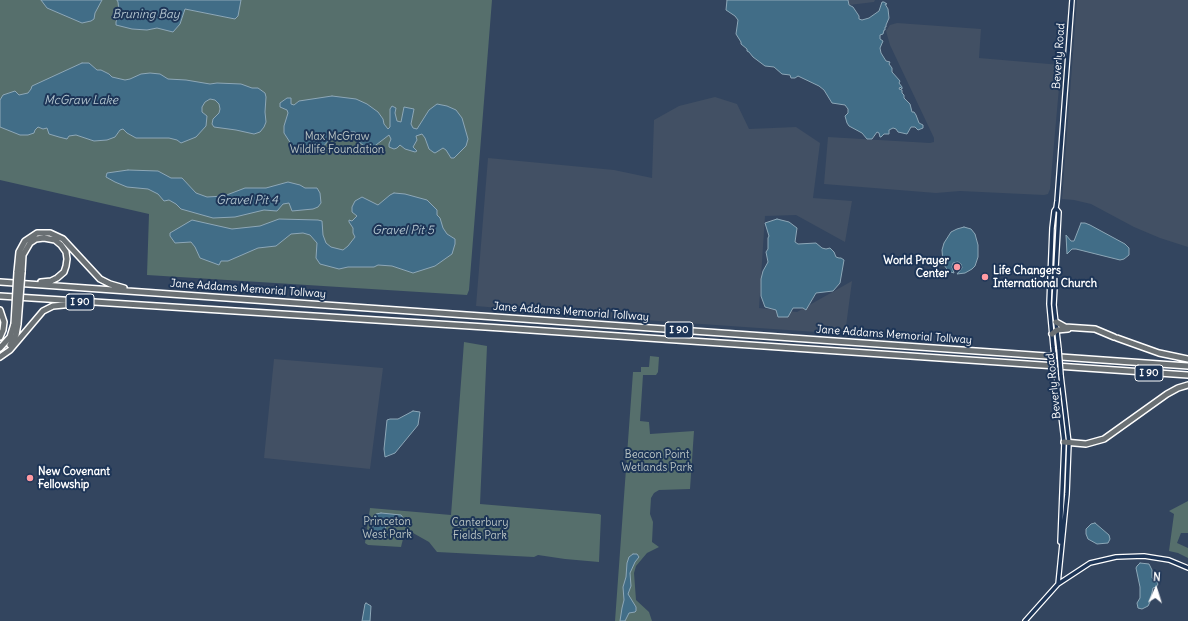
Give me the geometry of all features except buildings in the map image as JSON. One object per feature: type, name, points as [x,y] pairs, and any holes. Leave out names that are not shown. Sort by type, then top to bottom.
[{"type":"highway","points":[[20,272],[19,252],[25,241],[35,234],[42,232],[50,233],[58,235],[66,242],[100,279],[113,286],[142,292]]},
{"type":"highway","points":[[0,282],[35,282],[54,280],[62,274],[66,266],[67,257],[65,249],[60,243],[52,239],[44,238],[34,240],[24,252],[20,272],[16,324],[17,333],[7,348],[0,353]]},
{"type":"highway","name":"Jane Addams Memorial Tollway","points":[[0,282],[1188,366]]},
{"type":"highway","name":"Jane Addams Memorial Tollway","points":[[0,296],[501,328],[1188,375]]},
{"type":"highway","points":[[0,357],[10,350],[40,314],[53,306],[75,304],[160,307]]},
{"type":"highway","points":[[0,310],[4,322],[0,337]]},
{"type":"highway","points":[[1056,322],[1065,327],[1095,329],[1159,353],[1188,359]]},
{"type":"highway","points":[[0,348],[10,337],[16,324]]},
{"type":"highway","points":[[1052,334],[1057,330],[1081,328]]},
{"type":"highway","points":[[1066,442],[1086,444],[1104,439],[1167,394],[1188,385]]},
{"type":"street","name":"Beverly Road","points":[[1059,375],[1053,347],[1049,304],[1054,211],[1056,208],[1072,0]]},
{"type":"street","name":"Beverly Road","points":[[1056,208],[1059,212],[1055,261],[1054,305],[1066,442],[1058,584]]},
{"type":"street","points":[[1025,621],[1058,584],[1090,564],[1116,557],[1144,556],[1169,560],[1188,568]]},
{"type":"shaded area","points":[[848,0],[875,0],[874,2],[849,5]]},
{"type":"shaded area","points":[[1077,0],[1188,0],[1188,247],[1160,238],[1134,227],[1091,204],[1062,199]]},
{"type":"shaded area","points":[[897,23],[981,29],[979,58],[1061,65],[1050,189],[1048,194],[960,191],[936,193],[824,184],[828,137],[934,142],[934,138],[890,45],[886,31],[890,25]]},
{"type":"shaded area","points":[[715,97],[737,104],[749,129],[796,127],[820,143],[813,198],[852,201],[845,242],[796,215],[765,216],[759,308],[797,312],[852,281],[845,334],[615,318],[476,306],[488,158],[614,170],[652,178],[654,120],[679,106]]},
{"type":"shaded area","points":[[274,359],[383,368],[370,469],[264,458]]},
{"type":"green space","name":"Max McGraw Wildlife Foundation","points":[[0,0],[492,0],[469,290],[467,295],[147,275],[149,214],[0,180]]},
{"type":"green space","points":[[464,342],[487,346],[480,504],[599,514],[601,515],[599,562],[538,555],[534,557],[437,552],[429,542],[413,533],[405,531],[401,547],[368,545],[365,543],[370,508],[451,515]]},
{"type":"green space","name":"Beacon Point Wetlands Park","points":[[650,356],[659,357],[658,372],[656,375],[643,375],[640,421],[649,422],[650,434],[694,431],[690,489],[659,490],[654,493],[651,498],[650,514],[653,522],[652,542],[659,547],[647,553],[636,566],[634,573],[636,600],[649,612],[652,621],[615,621],[633,372],[641,372],[641,367],[649,367]]},
{"type":"green space","points":[[1188,501],[1188,533],[1181,533],[1177,543],[1188,548],[1188,558],[1178,553],[1169,551],[1174,514],[1169,511]]},
{"type":"water","name":"Bruning Bay","points":[[41,0],[102,0],[95,13],[94,19],[82,23],[47,8]]},
{"type":"water","name":"Bruning Bay","points":[[117,0],[241,0],[238,16],[235,19],[185,9],[180,24],[173,32],[157,28],[147,30],[132,29],[116,25],[119,12]]},
{"type":"water","points":[[727,0],[848,0],[849,5],[853,7],[859,16],[859,19],[862,20],[869,18],[879,11],[882,2],[884,2],[887,4],[885,4],[888,9],[889,18],[883,34],[880,35],[880,39],[883,41],[880,48],[881,53],[886,61],[890,62],[889,64],[892,68],[892,72],[900,81],[899,83],[902,87],[902,89],[900,87],[899,89],[902,90],[904,98],[910,104],[912,112],[916,115],[919,123],[923,125],[923,128],[918,130],[915,127],[911,127],[907,134],[898,132],[893,128],[889,130],[889,134],[884,134],[880,137],[879,133],[877,132],[872,139],[867,139],[862,133],[849,126],[847,123],[845,116],[848,113],[848,109],[845,105],[832,103],[824,90],[819,86],[798,76],[791,78],[790,75],[782,74],[774,67],[765,66],[753,57],[741,44],[736,34],[738,20],[726,10]]},
{"type":"water","name":"McGraw Lake","points":[[82,63],[89,63],[97,70],[101,70],[112,77],[125,80],[141,74],[150,73],[160,74],[168,79],[210,84],[241,84],[252,88],[258,88],[265,93],[266,97],[266,122],[260,132],[254,134],[214,127],[212,124],[213,119],[219,113],[220,109],[219,104],[215,100],[210,99],[205,102],[202,107],[202,112],[207,116],[206,126],[196,137],[181,143],[177,140],[169,138],[136,138],[123,129],[120,130],[115,137],[107,140],[94,141],[76,135],[69,136],[67,139],[59,137],[49,134],[47,128],[43,129],[38,127],[34,133],[20,135],[0,127],[0,100],[3,95],[15,91],[19,95],[28,93],[32,86]]},
{"type":"water","points":[[332,96],[356,99],[367,104],[378,112],[388,129],[390,127],[390,109],[392,106],[396,108],[395,113],[397,121],[401,122],[404,107],[414,109],[411,124],[413,128],[417,129],[429,110],[437,104],[447,106],[456,110],[462,118],[468,139],[466,146],[454,158],[451,158],[443,148],[435,153],[429,149],[422,134],[416,136],[417,140],[413,147],[417,151],[415,152],[405,149],[400,145],[394,149],[389,147],[391,139],[389,135],[372,148],[366,147],[360,143],[355,132],[344,132],[331,138],[320,150],[305,148],[299,151],[293,147],[284,133],[284,126],[288,113],[287,110],[280,107],[280,103],[287,98],[291,98],[291,104],[294,105],[299,101]]},
{"type":"water","name":"Gravel Pit 4","points":[[128,170],[158,171],[171,178],[182,178],[196,193],[207,197],[224,196],[245,188],[266,188],[288,182],[305,188],[317,188],[320,193],[321,203],[318,207],[313,209],[292,211],[289,203],[283,204],[277,211],[264,210],[235,217],[213,218],[181,209],[169,200],[164,201],[158,194],[148,189],[127,187],[106,177],[107,173]]},
{"type":"water","name":"Gravel Pit 5","points":[[394,193],[405,194],[427,200],[437,210],[437,215],[440,218],[443,228],[447,234],[455,239],[452,254],[435,266],[413,273],[392,266],[378,265],[374,267],[348,267],[339,269],[320,264],[316,258],[317,243],[310,235],[303,233],[291,234],[276,246],[258,248],[228,261],[221,261],[219,265],[200,258],[191,242],[175,243],[170,236],[170,233],[192,220],[232,229],[260,226],[279,219],[318,220],[322,221],[323,235],[326,243],[331,247],[343,250],[355,237],[349,220],[352,221],[357,216],[352,212],[352,207],[355,201],[362,197],[378,205]]},
{"type":"water","points":[[777,219],[789,222],[797,228],[795,242],[798,244],[816,243],[822,248],[830,248],[836,257],[844,260],[840,283],[833,291],[816,293],[806,310],[803,308],[793,308],[788,317],[778,317],[776,310],[765,307],[761,296],[761,279],[768,262],[766,252],[768,249],[769,236],[765,223]]},
{"type":"water","points":[[1081,223],[1090,225],[1125,244],[1129,248],[1129,255],[1120,260],[1076,249],[1072,249],[1067,254],[1066,235],[1071,241],[1074,241]]},
{"type":"water","points":[[964,227],[971,229],[975,234],[978,245],[978,257],[975,266],[972,269],[965,273],[957,274],[962,268],[961,264],[958,262],[953,263],[952,267],[954,273],[948,271],[943,263],[942,250],[944,243],[951,232]]},
{"type":"water","points":[[413,411],[420,412],[418,425],[395,453],[385,457],[384,449],[387,420],[398,419]]},
{"type":"water","points":[[381,513],[401,515],[404,519],[402,521],[387,522],[384,534],[375,533],[372,530],[375,515]]},
{"type":"water","points":[[1095,523],[1109,535],[1110,539],[1108,543],[1097,544],[1088,539],[1086,529],[1091,524]]},
{"type":"water","points":[[633,554],[637,554],[639,557],[630,573],[631,586],[628,594],[636,607],[636,611],[629,613],[625,621],[620,621],[624,600],[623,587],[626,577],[627,563],[629,557]]},
{"type":"water","points":[[1140,563],[1149,564],[1152,570],[1152,578],[1156,580],[1158,584],[1153,588],[1148,606],[1142,609],[1138,608],[1137,603],[1140,598],[1140,587],[1136,568]]},
{"type":"water","points":[[366,603],[371,606],[370,621],[362,621],[365,604]]},
{"type":"place","name":"World Prayer Center","points":[[957,267]]},
{"type":"place","name":"Life Changers International Church","points":[[985,277]]},
{"type":"place","name":"New Covenant Fellowship","points":[[30,478]]},
{"type":"park label","name":"Princeton West Park","points":[[387,528]]},
{"type":"park label","name":"Canterbury Fields Park","points":[[480,529]]}]
